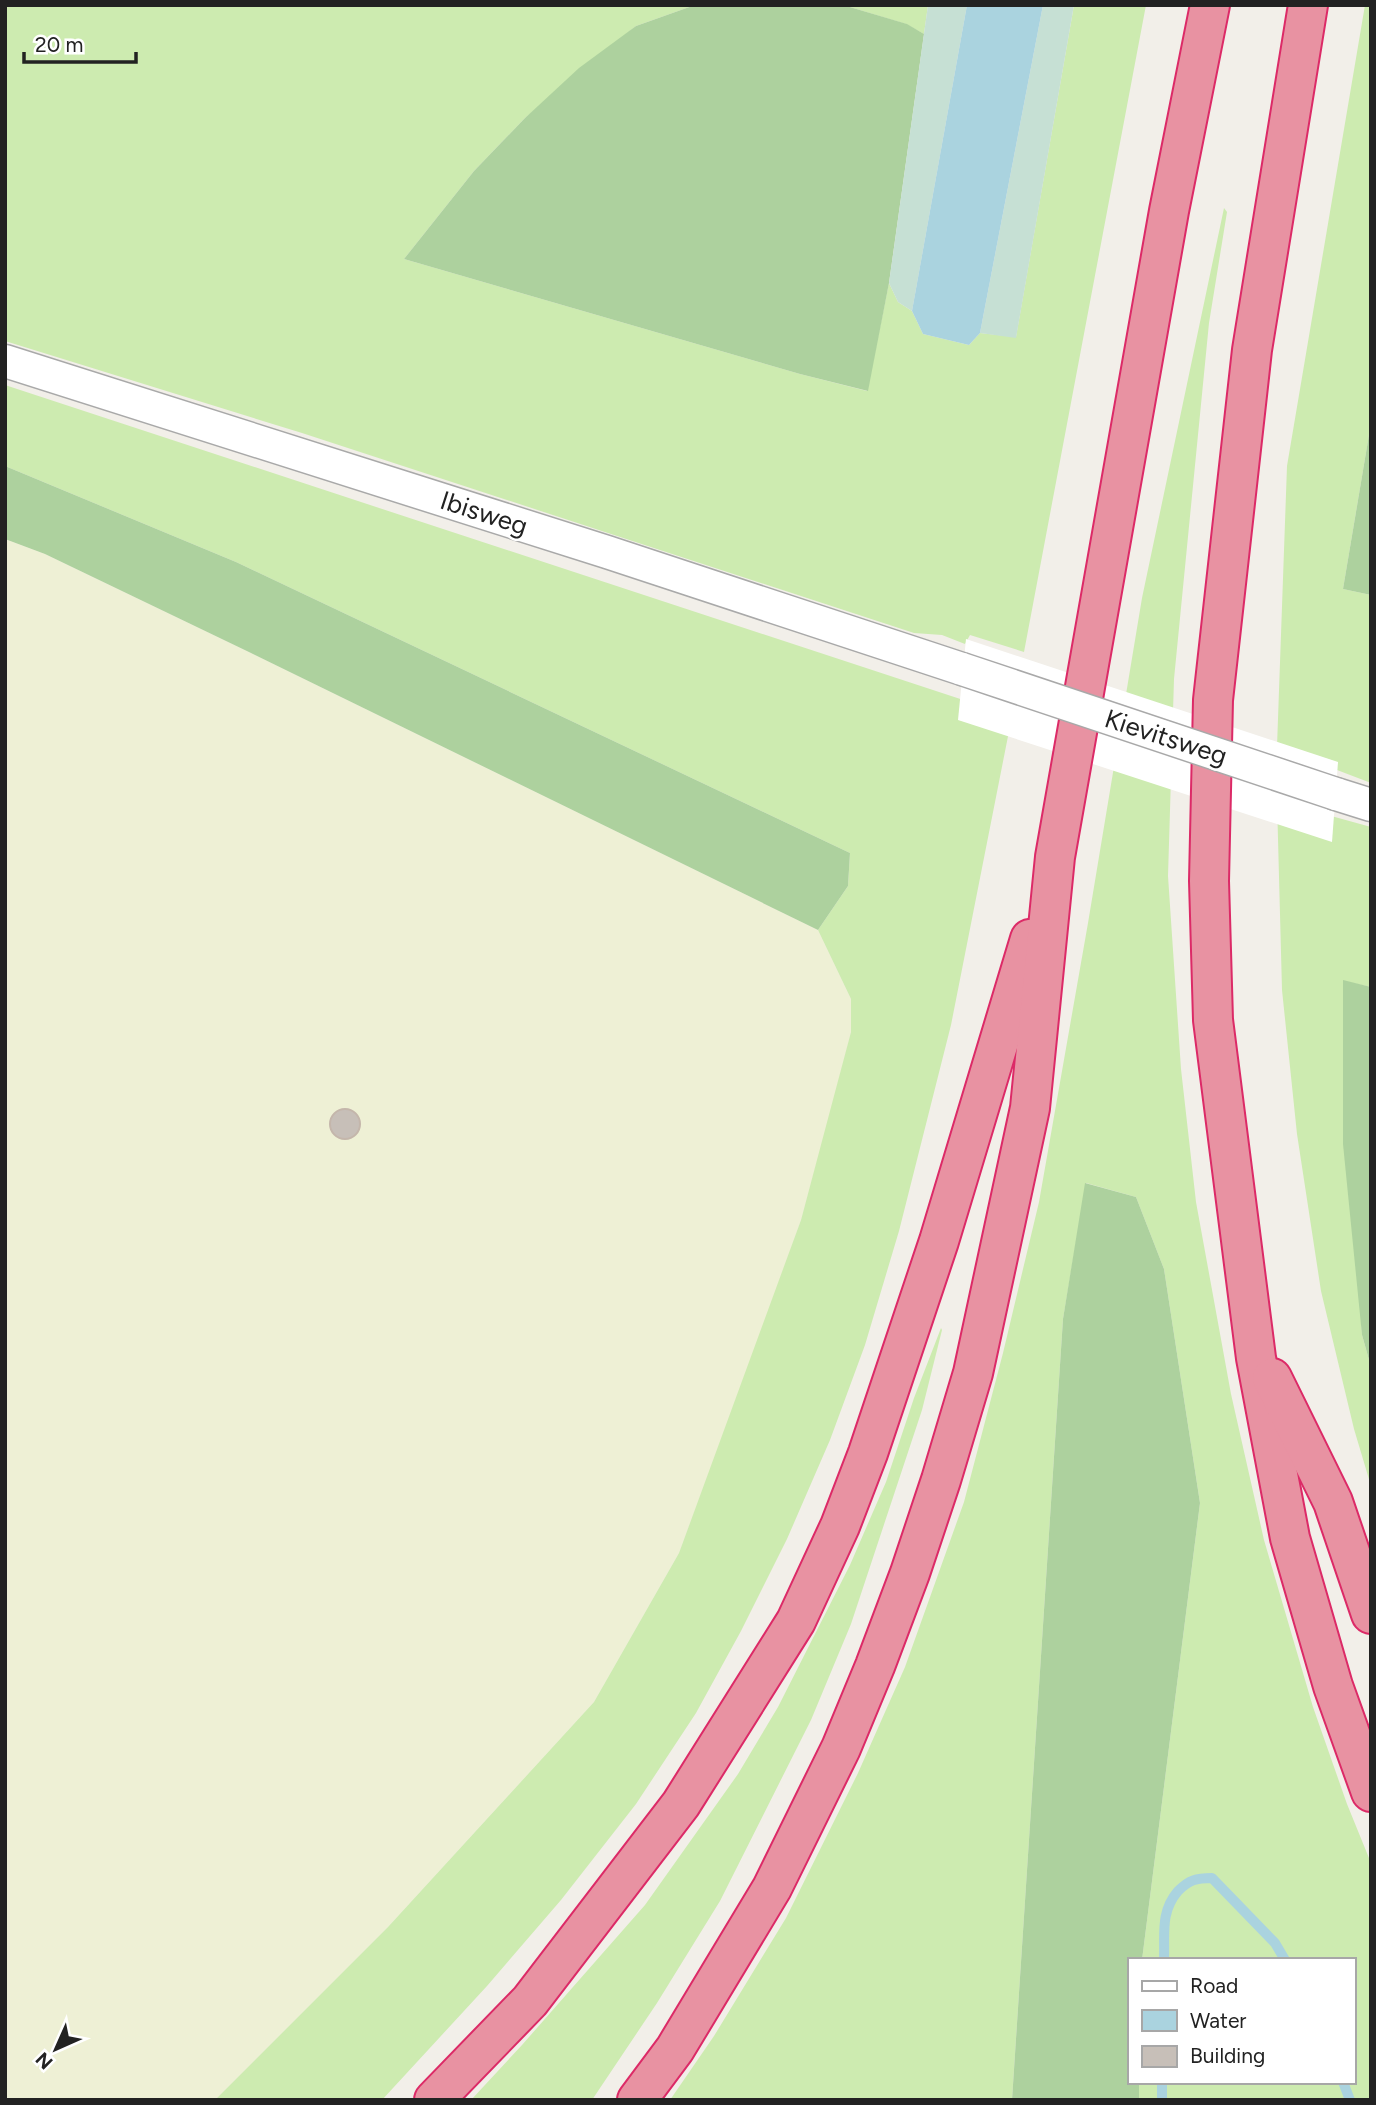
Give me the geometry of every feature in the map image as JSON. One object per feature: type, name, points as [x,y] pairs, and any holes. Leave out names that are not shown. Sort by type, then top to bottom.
[{"type":"highway","points":[[637,2100],[675,2049],[772,1888],[841,1748],[875,1666],[934,1504],[973,1373],[1030,1108],[1055,857],[1169,211],[1210,5]]},
{"type":"highway","points":[[1308,5],[1252,350],[1213,700],[1209,881],[1213,1020],[1253,1338],[1290,1538],[1333,1686],[1371,1792]]},
{"type":"highway","points":[[434,2100],[530,2001],[681,1804],[796,1621],[840,1526],[869,1453],[939,1241],[1055,857]]},
{"type":"highway","points":[[1253,1338],[1333,1502],[1371,1614]]},
{"type":"street","name":"Ibisweg","points":[[5,361],[607,552],[962,669]]},
{"type":"street","name":"Kievitsweg","points":[[962,669],[1371,805]]},
{"type":"green space","points":[[5,5],[695,5],[636,26],[525,118],[474,171],[404,259],[867,391],[889,283],[898,302],[912,311],[923,334],[969,345],[980,333],[1016,337],[1074,5],[1146,5],[1024,652],[970,635],[965,644],[942,635],[914,633],[302,433],[5,341]]},
{"type":"green space","points":[[695,5],[843,5],[907,24],[924,34],[889,283],[868,391],[800,374],[404,259],[474,171],[525,118],[579,68],[636,26]]},
{"type":"green space","points":[[843,5],[928,5],[924,34],[906,24]]},
{"type":"green space","points":[[928,5],[967,5],[912,311],[898,302],[889,283]]},
{"type":"green space","points":[[1043,5],[1074,5],[1016,338],[980,333]]},
{"type":"green space","points":[[1365,5],[1371,5],[1371,423],[1343,589],[1371,595],[1371,783],[1277,747],[1287,466]]},
{"type":"green space","points":[[1224,208],[1227,212],[1209,323],[1174,679],[1168,876],[1181,1069],[1196,1202],[1231,1394],[1264,1540],[1313,1707],[1371,1863],[1371,2100],[1139,2100],[1139,2084],[1355,2084],[1355,1958],[1142,1958],[1200,1503],[1164,1269],[1136,1197],[1086,1183],[1063,1319],[1012,2100],[670,2100],[714,2036],[786,1918],[858,1773],[905,1667],[964,1502],[1039,1202],[1142,598]]},
{"type":"green space","points":[[5,385],[1012,716],[951,1025],[899,1231],[865,1345],[830,1440],[787,1539],[696,1713],[636,1804],[561,1900],[487,1986],[382,2100],[215,2100],[388,1927],[594,1702],[679,1553],[801,1220],[851,1032],[851,999],[818,930],[848,886],[850,853],[236,562],[5,466]]},
{"type":"green space","points":[[1371,423],[1371,595],[1343,589]]},
{"type":"green space","points":[[5,466],[236,562],[850,853],[848,886],[818,930],[251,653],[45,554],[5,539]]},
{"type":"green space","points":[[5,539],[45,554],[251,653],[818,930],[851,999],[851,1032],[832,1107],[801,1220],[761,1332],[679,1553],[594,1702],[388,1927],[215,2100],[5,2100]]},
{"type":"green space","points":[[1277,801],[1371,827],[1371,987],[1343,981],[1362,1335],[1371,1367],[1371,1486],[1354,1429],[1321,1291],[1297,1134],[1282,990]]},
{"type":"green space","points":[[1343,980],[1371,987],[1371,1367],[1362,1335],[1343,1144]]},
{"type":"green space","points":[[1085,1183],[1136,1197],[1164,1269],[1200,1503],[1142,1958],[1128,1958],[1128,2084],[1139,2084],[1139,2100],[1012,2100],[1063,1319]]},
{"type":"green space","points":[[941,1328],[922,1410],[851,1624],[811,1720],[720,1901],[657,2003],[592,2100],[471,2100],[645,1905],[738,1774],[778,1707],[850,1565],[886,1482]]},
{"type":"water","points":[[967,5],[1043,5],[980,333],[969,345],[923,334],[912,311]]},
{"type":"pier","points":[[966,639],[1338,762],[1332,842],[958,720]]},
{"type":"building","points":[[345,1109],[356,1113],[360,1124],[356,1135],[345,1139],[334,1135],[330,1124],[334,1113]]},
{"type":"waterway","points":[[1164,1958],[1166,1915],[1172,1899],[1189,1882],[1212,1878],[1275,1943],[1284,1958]]},
{"type":"waterway","points":[[1162,2084],[1162,2100]]},
{"type":"waterway","points":[[1344,2084],[1350,2100]]}]
